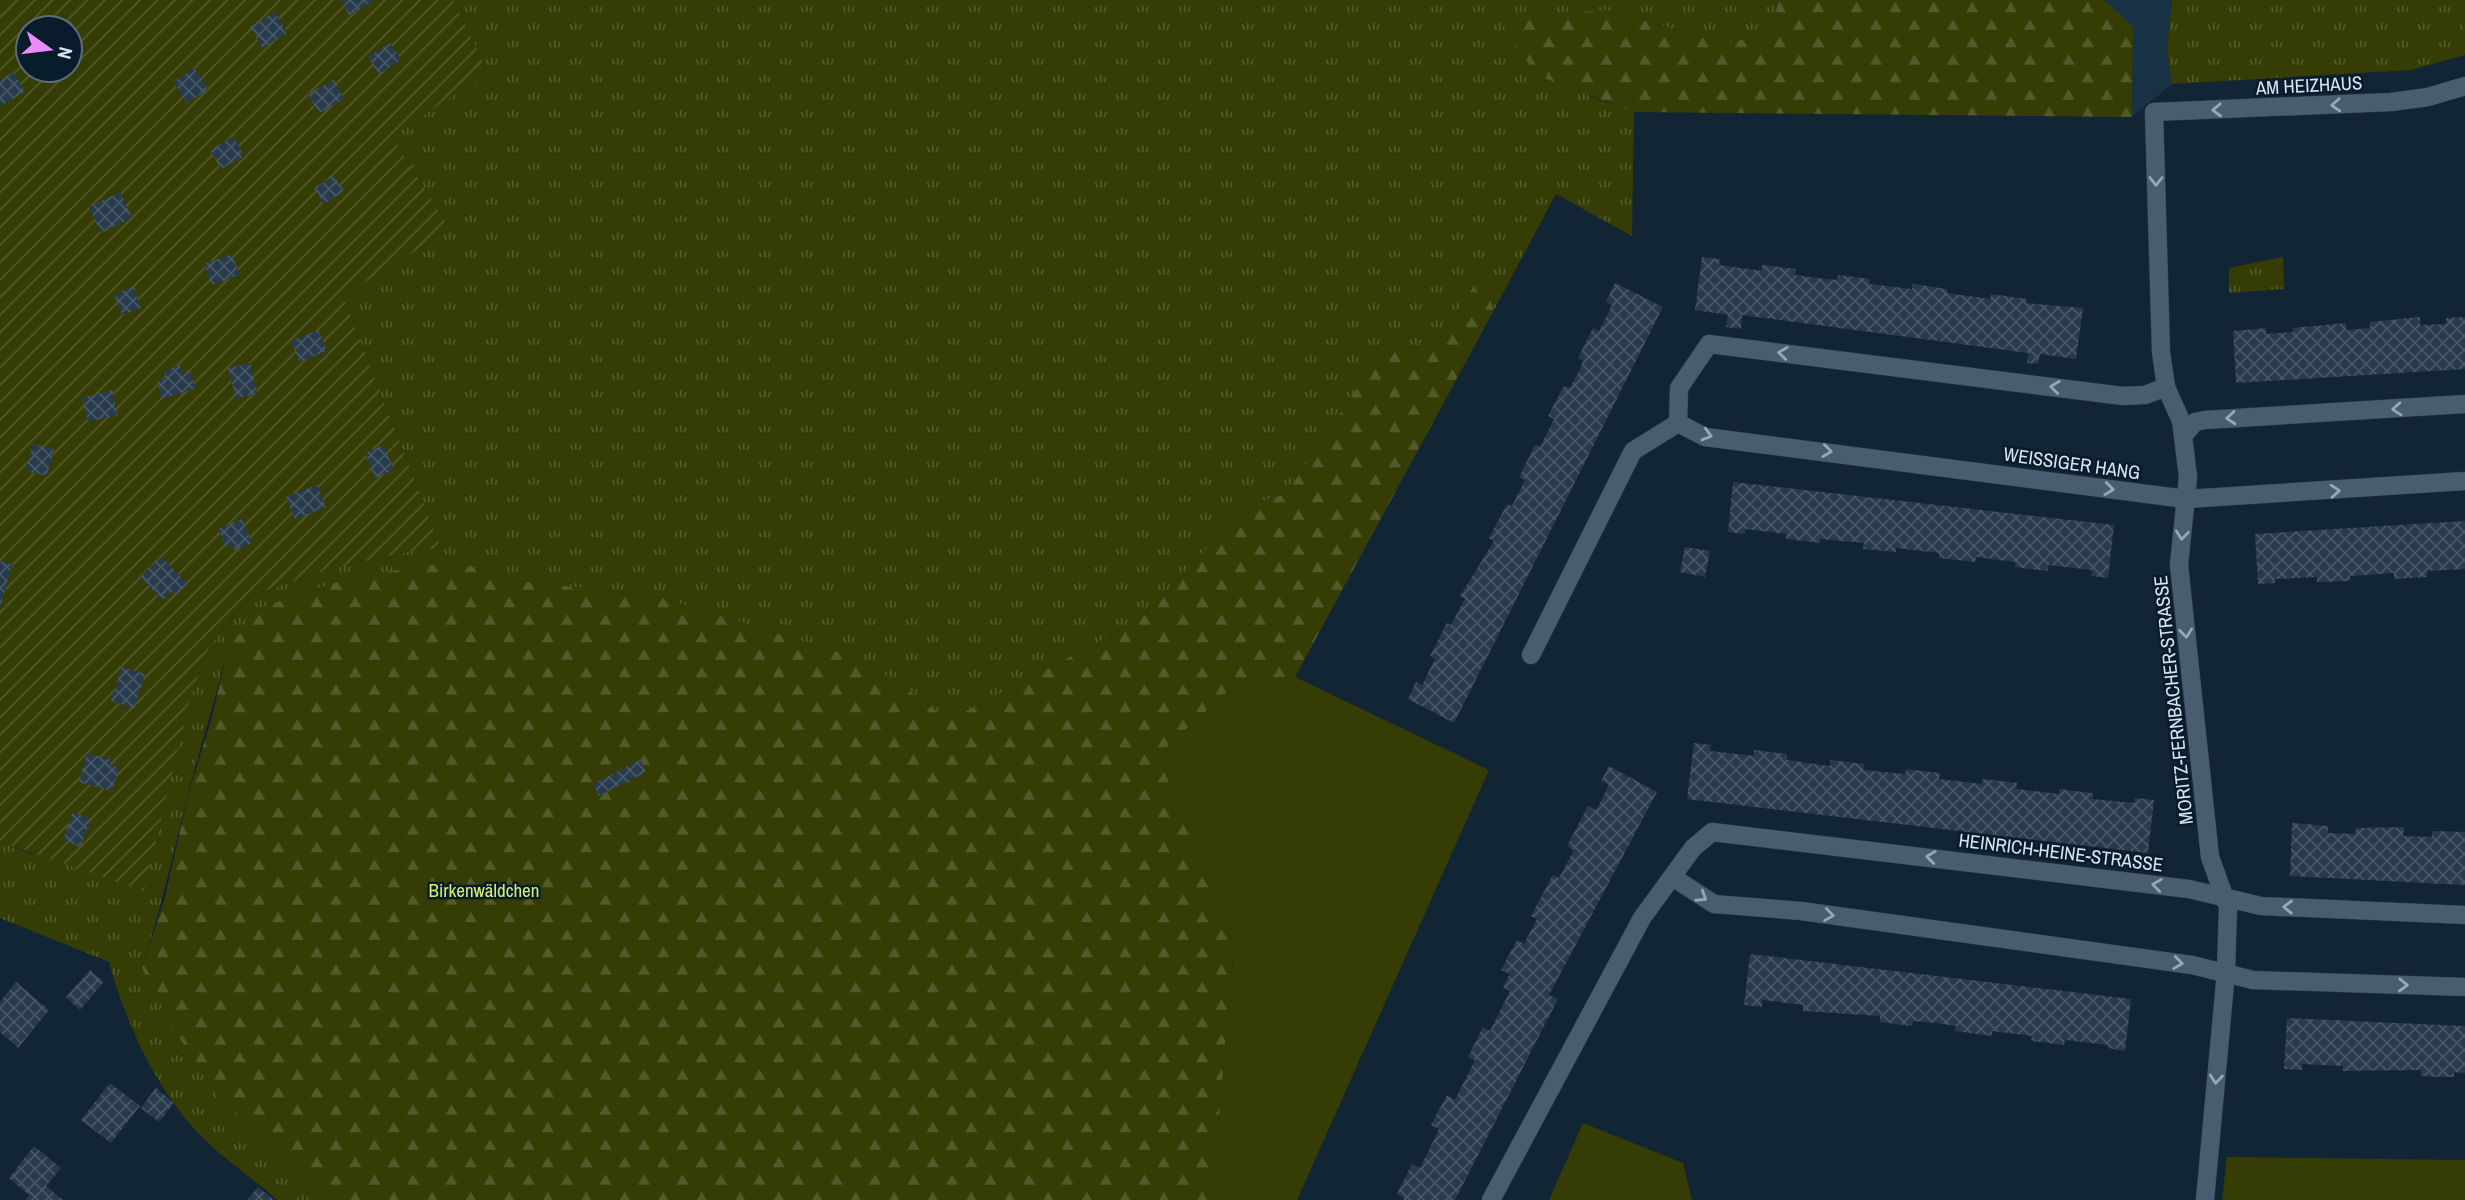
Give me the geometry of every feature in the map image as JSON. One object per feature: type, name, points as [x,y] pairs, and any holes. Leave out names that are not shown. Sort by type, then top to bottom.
[{"type":"street","name":"AM HEIZHAUS","points":[[2154,112],[2391,102],[2428,97],[2465,86]]},
{"type":"street","name":"MORITZ-FERNBACHER-STRASSE","points":[[2154,112],[2161,352],[2166,387],[2181,421],[2188,477],[2179,565],[2210,857],[2228,907],[2226,972],[2205,1200]]},
{"type":"street","points":[[1531,655],[1633,451],[1678,423],[1679,388],[1709,344],[2123,396],[2145,395],[2166,387]]},
{"type":"street","points":[[2183,436],[2195,422],[2205,420],[2465,404]]},
{"type":"street","name":"WEISSIGER HANG","points":[[1678,423],[1705,437],[2186,499],[2465,481]]},
{"type":"street","name":"HEINRICH-HEINE-STRASSE","points":[[1491,1200],[1642,918],[1674,878],[1693,848],[1712,832],[2225,896],[2261,906],[2465,915]]},
{"type":"street","points":[[1674,878],[1714,904],[1815,913],[2226,972],[2253,980],[2465,987]]},
{"type":"shaded area","points":[[2105,0],[2172,0],[2167,49],[2172,84],[2132,117],[2133,27]]},
{"type":"green space","points":[[0,0],[453,0],[488,72],[392,136],[450,229],[343,296],[441,548],[406,552],[330,569],[249,596],[208,649],[190,699],[144,891],[0,842]]},
{"type":"green space","points":[[453,0],[1777,0],[1775,34],[1723,43],[1607,10],[1589,96],[1634,112],[1632,236],[1556,194],[1494,310],[1479,277],[1442,336],[1377,358],[1286,494],[1250,504],[1137,622],[949,720],[867,661],[656,596],[519,581],[456,562],[228,647],[142,968],[289,1163],[329,1200],[277,1200],[202,1137],[171,1099],[157,1078],[134,1032],[109,962],[0,918],[0,842],[32,854],[190,699],[208,649],[249,596],[330,569],[406,552],[441,548],[343,296],[450,229],[392,136],[488,72]]},
{"type":"green space","points":[[1777,0],[2105,0],[2133,27],[2132,117],[1634,112],[1536,75],[1503,25],[1528,16],[1607,10],[1722,43],[1775,34]]},
{"type":"green space","points":[[2172,0],[2465,0],[2465,55],[2411,70],[2172,84],[2167,49]]},
{"type":"green space","points":[[2283,257],[2284,289],[2229,293],[2229,268]]},
{"type":"green space","name":"Birkenwäldchen","points":[[1480,276],[1494,310],[1295,677],[1241,679],[1159,755],[1234,947],[1212,1200],[329,1200],[219,1097],[175,1031],[142,968],[165,898],[188,795],[213,714],[228,647],[263,607],[361,575],[456,562],[519,581],[656,596],[867,661],[949,720],[1137,622],[1250,504],[1286,494],[1377,358],[1442,336]]},
{"type":"green space","points":[[1295,677],[1489,770],[1297,1200],[1212,1200],[1234,947],[1158,755],[1241,679]]},
{"type":"green space","points":[[1583,1123],[1683,1163],[1692,1200],[1549,1200]]},
{"type":"green space","points":[[2227,1157],[2465,1160],[2465,1200],[2222,1200]]},
{"type":"building","points":[[341,0],[375,0],[349,15]]},
{"type":"building","points":[[275,12],[287,33],[262,48],[250,27]]},
{"type":"building","points":[[390,43],[401,60],[379,74],[368,57]]},
{"type":"building","points":[[194,68],[208,89],[187,103],[173,82]]},
{"type":"building","points":[[13,72],[14,84],[20,84],[25,92],[0,106],[0,80]]},
{"type":"building","points":[[334,80],[344,99],[319,113],[308,94]]},
{"type":"building","points":[[233,137],[244,156],[221,169],[210,150]]},
{"type":"building","points":[[334,176],[344,191],[324,204],[314,188]]},
{"type":"building","points":[[120,192],[132,218],[101,233],[89,207]]},
{"type":"building","points":[[232,254],[240,275],[212,285],[204,264]]},
{"type":"building","points":[[1702,257],[1720,259],[1719,265],[1762,271],[1762,265],[1796,269],[1795,275],[1817,278],[1837,280],[1838,275],[1870,279],[1869,284],[1912,289],[1913,284],[1947,289],[1947,293],[1990,299],[1991,294],[2027,299],[2026,303],[2083,308],[2076,359],[2040,354],[2038,364],[2027,363],[2028,353],[1742,315],[1741,329],[1726,327],[1728,315],[1695,310]]},
{"type":"building","points":[[1615,283],[1663,307],[1454,723],[1408,699],[1416,682],[1422,685],[1435,659],[1430,656],[1447,623],[1451,625],[1465,599],[1460,596],[1494,541],[1489,538],[1507,504],[1512,506],[1525,480],[1519,477],[1535,445],[1540,447],[1554,419],[1548,416],[1564,386],[1570,388],[1580,369],[1583,361],[1578,358],[1593,328],[1599,331],[1612,305],[1606,302]]},
{"type":"building","points":[[134,287],[141,308],[122,315],[114,294]]},
{"type":"building","points":[[2420,317],[2420,325],[2446,324],[2446,318],[2465,317],[2465,369],[2236,383],[2233,331],[2266,328],[2266,334],[2293,332],[2293,328],[2346,323],[2346,330],[2370,328],[2370,322]]},
{"type":"building","points":[[318,330],[327,351],[300,362],[291,341]]},
{"type":"building","points":[[250,363],[257,393],[236,399],[228,368]]},
{"type":"building","points":[[180,365],[182,373],[190,371],[196,388],[162,399],[157,381],[166,378],[164,371]]},
{"type":"building","points":[[112,390],[118,415],[88,422],[82,398]]},
{"type":"building","points":[[33,444],[54,449],[47,476],[26,471]]},
{"type":"building","points":[[384,445],[394,470],[375,478],[365,453]]},
{"type":"building","points":[[1733,482],[2114,525],[2108,578],[2091,576],[2092,570],[2048,565],[2048,571],[2015,567],[2016,562],[1976,557],[1975,562],[1939,558],[1939,553],[1896,548],[1896,552],[1863,549],[1864,543],[1820,539],[1820,543],[1786,539],[1786,534],[1745,529],[1745,534],[1728,532]]},
{"type":"building","points":[[317,485],[326,507],[295,519],[286,497]]},
{"type":"building","points":[[242,519],[252,543],[234,550],[231,545],[226,547],[218,529]]},
{"type":"building","points":[[2465,521],[2465,569],[2427,571],[2427,577],[2394,579],[2394,573],[2350,576],[2351,581],[2317,582],[2317,577],[2275,579],[2275,583],[2258,584],[2255,534]]},
{"type":"building","points":[[1685,547],[1710,551],[1705,577],[1680,572]]},
{"type":"building","points":[[161,557],[188,584],[176,595],[172,591],[163,600],[140,577]]},
{"type":"building","points":[[0,561],[12,564],[1,605],[0,605]]},
{"type":"building","points":[[122,667],[145,674],[134,708],[111,701]]},
{"type":"building","points":[[1694,743],[1711,745],[1710,751],[1754,756],[1754,750],[1787,754],[1787,760],[1830,766],[1830,760],[1864,764],[1863,770],[1905,774],[1906,769],[1940,773],[1939,779],[1982,784],[1983,779],[2017,783],[2016,789],[2059,794],[2059,789],[2093,793],[2093,799],[2134,803],[2135,798],[2154,800],[2148,853],[1687,799]]},
{"type":"building","points":[[87,753],[112,760],[110,765],[119,768],[112,791],[79,782]]},
{"type":"building","points":[[640,760],[646,772],[599,796],[593,784]]},
{"type":"building","points":[[1609,766],[1657,792],[1549,995],[1558,999],[1455,1200],[1403,1200],[1404,1198],[1397,1194],[1412,1164],[1420,1168],[1439,1129],[1431,1125],[1447,1095],[1455,1100],[1475,1060],[1468,1057],[1483,1027],[1490,1031],[1510,991],[1503,987],[1510,974],[1501,970],[1517,940],[1524,944],[1537,919],[1531,916],[1553,875],[1559,878],[1574,850],[1567,846],[1588,806],[1595,810],[1599,805],[1609,785],[1601,781]]},
{"type":"building","points":[[73,812],[91,819],[80,847],[63,840]]},
{"type":"building","points":[[2292,823],[2328,826],[2328,833],[2355,834],[2356,828],[2404,827],[2403,836],[2432,837],[2432,831],[2465,832],[2465,885],[2290,876]]},
{"type":"building","points":[[1750,954],[2131,999],[2125,1051],[2108,1048],[2108,1045],[2065,1040],[2064,1045],[2031,1041],[2032,1036],[1992,1031],[1992,1036],[1955,1031],[1956,1026],[1935,1023],[1913,1021],[1912,1026],[1880,1022],[1880,1016],[1803,1011],[1803,1005],[1762,1000],[1762,1007],[1744,1005]]},
{"type":"building","points":[[90,970],[104,982],[80,1010],[66,997]]},
{"type":"building","points":[[16,982],[49,1010],[18,1048],[0,1032],[0,1002]]},
{"type":"building","points":[[2287,1018],[2465,1026],[2465,1073],[2454,1072],[2454,1077],[2438,1077],[2421,1076],[2421,1070],[2343,1071],[2343,1066],[2302,1064],[2302,1070],[2284,1069]]},
{"type":"building","points":[[110,1083],[140,1106],[111,1143],[81,1120]]},
{"type":"building","points":[[156,1088],[174,1103],[159,1122],[141,1108]]},
{"type":"building","points":[[34,1146],[61,1168],[46,1186],[63,1200],[26,1200],[29,1195],[9,1178]]},
{"type":"building","points":[[258,1187],[268,1195],[274,1200],[247,1200]]}]
